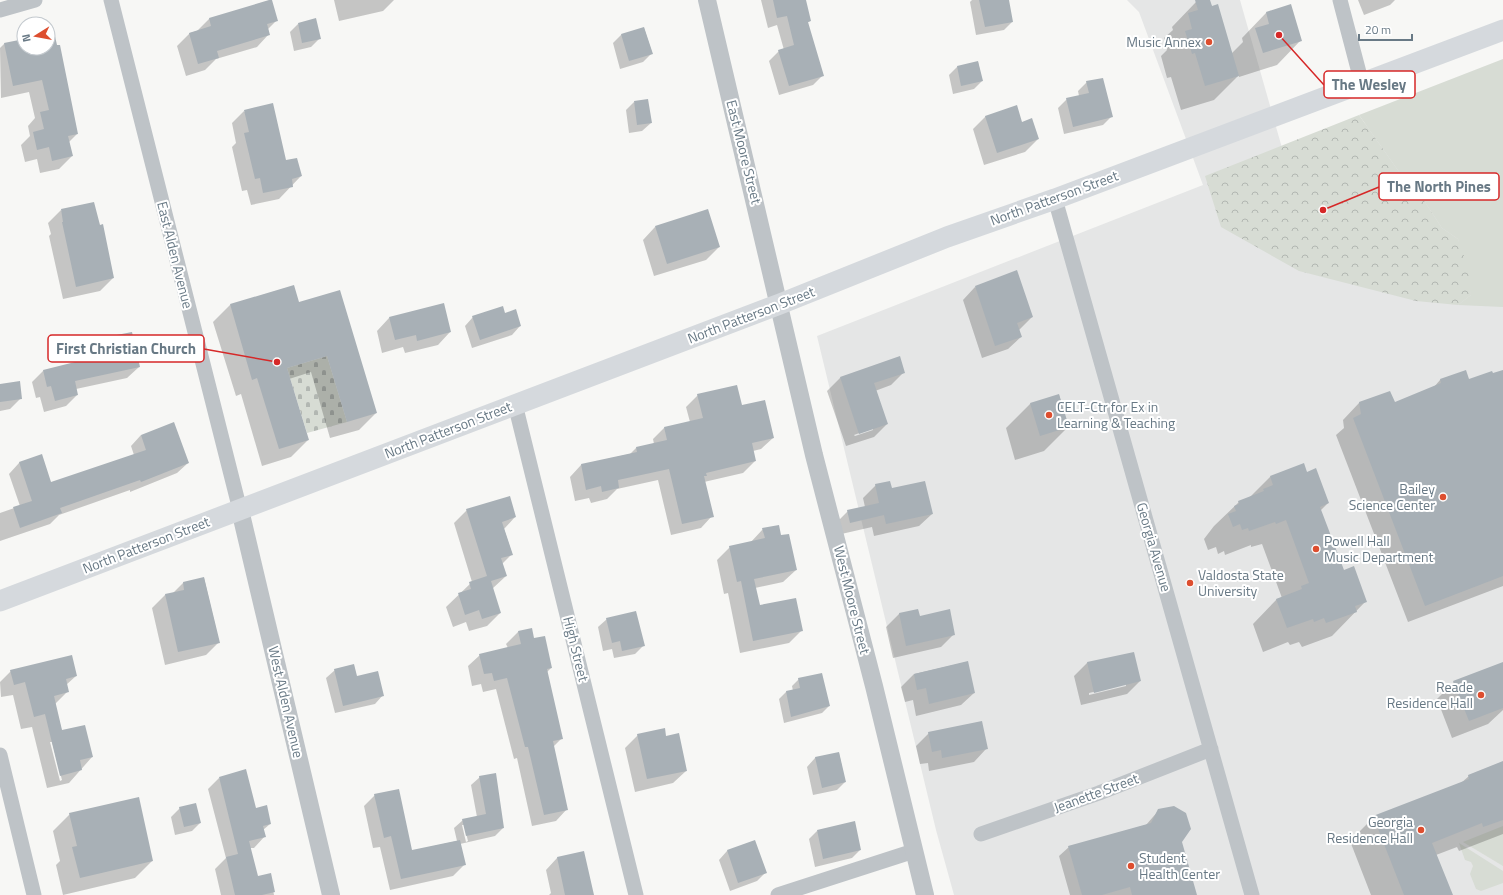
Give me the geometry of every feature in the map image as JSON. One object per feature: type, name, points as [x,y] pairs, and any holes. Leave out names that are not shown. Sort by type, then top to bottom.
[{"type":"main road","name":"North Patterson Street","points":[[0,601],[780,304],[947,237],[1055,199],[1503,30]]},
{"type":"street","points":[[0,10],[35,0]]},
{"type":"street","name":"East Alden Avenue","points":[[111,0],[240,510]]},
{"type":"street","name":"East Moore Street","points":[[707,0],[780,304]]},
{"type":"street","points":[[1340,0],[1362,84]]},
{"type":"street","name":"Georgia Avenue","points":[[1055,199],[1252,895]]},
{"type":"street","name":"West Moore Street","points":[[780,304],[814,455],[874,686],[925,895]]},
{"type":"street","name":"High Street","points":[[515,404],[636,895]]},
{"type":"street","name":"West Alden Avenue","points":[[240,510],[331,895]]},
{"type":"street","name":"Jeanette Street","points":[[981,834],[1099,793],[1211,749]]},
{"type":"street","points":[[0,755],[34,895]]},
{"type":"street","points":[[778,895],[914,852]]},
{"type":"shaded area","name":"Valdosta State University","points":[[1127,0],[1240,0],[1284,155],[1503,72],[1503,895],[954,895],[936,830],[817,336],[1203,185],[1139,12]]},
{"type":"green space","points":[[1503,59],[1503,307],[1458,305],[1471,295],[1458,239],[1442,228],[1419,193],[1402,176],[1359,115]]},
{"type":"green space","points":[[1359,115],[1402,176],[1419,193],[1442,228],[1458,239],[1470,273],[1471,295],[1458,305],[1416,301],[1299,271],[1221,227],[1205,176]]},
{"type":"green space","points":[[327,356],[347,422],[307,433],[287,368]]},
{"type":"green space","points":[[1503,826],[1503,866],[1463,842]]},
{"type":"green space","points":[[1459,843],[1503,871],[1503,883],[1481,891],[1476,889],[1470,874],[1473,866],[1471,862],[1465,860]]},
{"type":"building","points":[[272,0],[278,21],[267,24],[270,35],[217,51],[219,58],[198,64],[189,33],[211,26],[209,18]]},
{"type":"building","points":[[773,0],[806,0],[811,21],[808,22],[824,76],[789,86],[778,50],[794,45],[787,16],[777,18]]},
{"type":"building","points":[[979,0],[1009,0],[1013,22],[985,27]]},
{"type":"building","name":"Music Annex","points":[[1195,0],[1210,0],[1212,6],[1218,4],[1239,76],[1205,86],[1195,53],[1192,54],[1185,31],[1192,29],[1188,13],[1198,10]]},
{"type":"building","points":[[1291,4],[1302,41],[1263,53],[1255,28],[1269,24],[1266,12]]},
{"type":"building","points":[[316,18],[321,39],[302,43],[298,23]]},
{"type":"building","points":[[644,27],[653,54],[629,61],[621,34]]},
{"type":"building","points":[[16,41],[16,56],[56,56],[56,41],[57,45],[60,45],[78,134],[68,136],[73,156],[52,161],[49,147],[37,150],[33,132],[44,129],[40,112],[49,110],[42,80],[13,86],[4,43]]},
{"type":"building","points":[[978,61],[983,81],[961,86],[957,66]]},
{"type":"building","points":[[1103,78],[1113,117],[1073,127],[1066,98],[1089,93],[1086,81]]},
{"type":"building","points":[[648,99],[652,123],[637,125],[634,101]]},
{"type":"building","points":[[273,103],[286,160],[297,158],[302,176],[292,179],[293,187],[263,193],[260,178],[255,179],[244,133],[249,132],[244,110]]},
{"type":"building","points":[[1017,105],[1022,122],[1032,118],[1039,139],[997,153],[985,116]]},
{"type":"building","points":[[94,202],[100,225],[103,224],[114,278],[76,287],[62,222],[61,209]]},
{"type":"building","points":[[708,209],[720,247],[667,264],[655,226]]},
{"type":"building","points":[[1017,270],[1033,317],[1017,323],[1022,337],[995,346],[975,286]]},
{"type":"building","points":[[294,285],[299,302],[340,290],[377,413],[347,422],[327,356],[287,368],[309,440],[279,449],[257,378],[252,380],[230,304]]},
{"type":"building","points":[[444,303],[451,332],[417,341],[416,335],[395,340],[389,317]]},
{"type":"building","points":[[503,306],[505,313],[516,309],[521,326],[480,340],[472,316]]},
{"type":"building","points":[[132,332],[140,367],[75,381],[78,395],[55,401],[51,386],[47,387],[43,370],[95,357],[91,340]]},
{"type":"building","points":[[900,356],[905,373],[874,383],[888,424],[859,434],[840,377]]},
{"type":"building","name":"Bailey Science Center","points":[[1466,370],[1469,379],[1492,371],[1493,373],[1503,370],[1503,576],[1425,606],[1353,418],[1361,414],[1359,402],[1390,391],[1395,402],[1441,383],[1440,379]]},
{"type":"building","points":[[20,381],[22,399],[0,402],[0,384]]},
{"type":"building","points":[[737,385],[742,405],[765,400],[774,438],[752,443],[756,461],[706,473],[707,476],[704,476],[714,517],[682,524],[669,469],[618,480],[619,488],[602,492],[601,486],[586,490],[581,464],[637,452],[636,447],[667,440],[664,427],[703,418],[697,394]]},
{"type":"building","name":"CELT-Ctr for Ex in Learning & Teaching","points":[[1059,394],[1069,427],[1040,436],[1030,403]]},
{"type":"building","points":[[174,422],[189,463],[141,482],[140,480],[60,508],[62,513],[20,528],[13,507],[32,501],[19,462],[42,454],[51,482],[146,450],[141,435]]},
{"type":"building","name":"Powell Hall Music Department","points":[[1304,463],[1307,472],[1316,468],[1329,503],[1320,507],[1344,570],[1354,566],[1367,602],[1355,606],[1357,612],[1326,623],[1324,618],[1314,622],[1313,619],[1287,628],[1276,599],[1302,589],[1301,586],[1309,583],[1286,520],[1276,524],[1275,522],[1249,531],[1248,528],[1242,530],[1240,524],[1233,527],[1228,514],[1236,511],[1234,506],[1239,504],[1238,501],[1264,491],[1263,489],[1273,485],[1270,476]]},
{"type":"building","points":[[890,481],[892,488],[925,481],[933,514],[886,524],[884,515],[850,523],[847,510],[879,503],[875,484]]},
{"type":"building","points":[[510,496],[516,517],[502,522],[513,555],[501,558],[507,576],[491,581],[501,613],[482,619],[479,610],[465,615],[458,593],[471,589],[469,582],[487,576],[466,509]]},
{"type":"building","points":[[779,525],[781,535],[789,534],[797,570],[754,579],[760,605],[796,598],[803,631],[753,641],[741,581],[737,582],[729,546],[765,538],[762,528]]},
{"type":"building","points":[[204,577],[220,643],[178,652],[165,594],[184,590],[183,582]]},
{"type":"building","points":[[918,609],[920,616],[950,609],[955,635],[906,646],[899,613]]},
{"type":"building","points":[[636,611],[645,646],[622,651],[620,641],[612,643],[606,618]]},
{"type":"building","points":[[532,628],[534,638],[545,636],[552,668],[547,669],[563,739],[553,741],[568,810],[544,815],[528,747],[525,747],[507,678],[494,681],[492,673],[484,674],[479,654],[521,644],[518,631]]},
{"type":"building","points":[[1134,652],[1141,681],[1094,693],[1087,662]]},
{"type":"building","points":[[72,655],[77,676],[66,679],[69,692],[54,696],[62,730],[85,725],[93,757],[80,760],[82,770],[60,776],[45,714],[34,717],[25,682],[14,685],[10,670]]},
{"type":"building","points":[[968,661],[975,693],[929,704],[926,688],[917,690],[914,674]]},
{"type":"building","name":"Reade Residence Hall","points":[[1503,662],[1503,708],[1469,721],[1453,681]]},
{"type":"building","points":[[354,664],[357,676],[378,671],[384,696],[343,706],[334,669]]},
{"type":"building","points":[[822,673],[830,706],[791,717],[786,691],[800,688],[798,678]]},
{"type":"building","points":[[982,721],[988,749],[942,758],[941,750],[932,752],[928,732]]},
{"type":"building","points":[[665,728],[666,736],[679,733],[687,771],[647,779],[637,734]]},
{"type":"building","points":[[839,752],[846,782],[822,788],[815,757]]},
{"type":"building","name":"Georgia Residence Hall","points":[[1503,761],[1503,820],[1483,827],[1482,823],[1432,843],[1453,895],[1404,895],[1373,816],[1469,779],[1468,775]]},
{"type":"building","points":[[246,769],[256,808],[267,805],[271,824],[263,826],[266,837],[249,841],[258,876],[271,873],[275,892],[262,895],[235,895],[226,857],[238,854],[219,777]]},
{"type":"building","points":[[496,773],[504,828],[466,836],[462,819],[486,814],[479,776]]},
{"type":"building","points":[[399,789],[412,850],[460,840],[466,865],[401,879],[391,836],[384,838],[374,794]]},
{"type":"building","points":[[139,797],[153,861],[80,878],[72,847],[77,846],[69,813]]},
{"type":"building","points":[[196,803],[201,823],[184,827],[179,807]]},
{"type":"building","name":"Student Health Center","points":[[1174,806],[1186,813],[1191,829],[1182,842],[1197,895],[1132,895],[1130,887],[1102,895],[1082,895],[1068,846],[1151,823],[1158,809]]},
{"type":"building","points":[[855,821],[861,850],[823,859],[817,830]]},
{"type":"building","points":[[755,840],[767,873],[738,883],[727,850]]},
{"type":"building","points":[[584,851],[594,895],[565,895],[557,857]]},
{"type":"place","name":"The Wesley","points":[[1279,35]]},
{"type":"place","name":"Music Annex","points":[[1209,42]]},
{"type":"place","name":"The North Pines","points":[[1323,210]]},
{"type":"place","name":"First Christian Church","points":[[277,362]]},
{"type":"place","name":"CELT-Ctr for Ex in Learning & Teaching","points":[[1049,415]]},
{"type":"place","name":"Bailey Science Center","points":[[1443,497]]},
{"type":"place","name":"Powell Hall Music Department","points":[[1316,549]]},
{"type":"place","name":"Valdosta State University","points":[[1190,583]]},
{"type":"place","name":"Reade Residence Hall","points":[[1481,695]]},
{"type":"place","name":"Georgia Residence Hall","points":[[1421,830]]},
{"type":"place","name":"Student Health Center","points":[[1131,866]]}]
